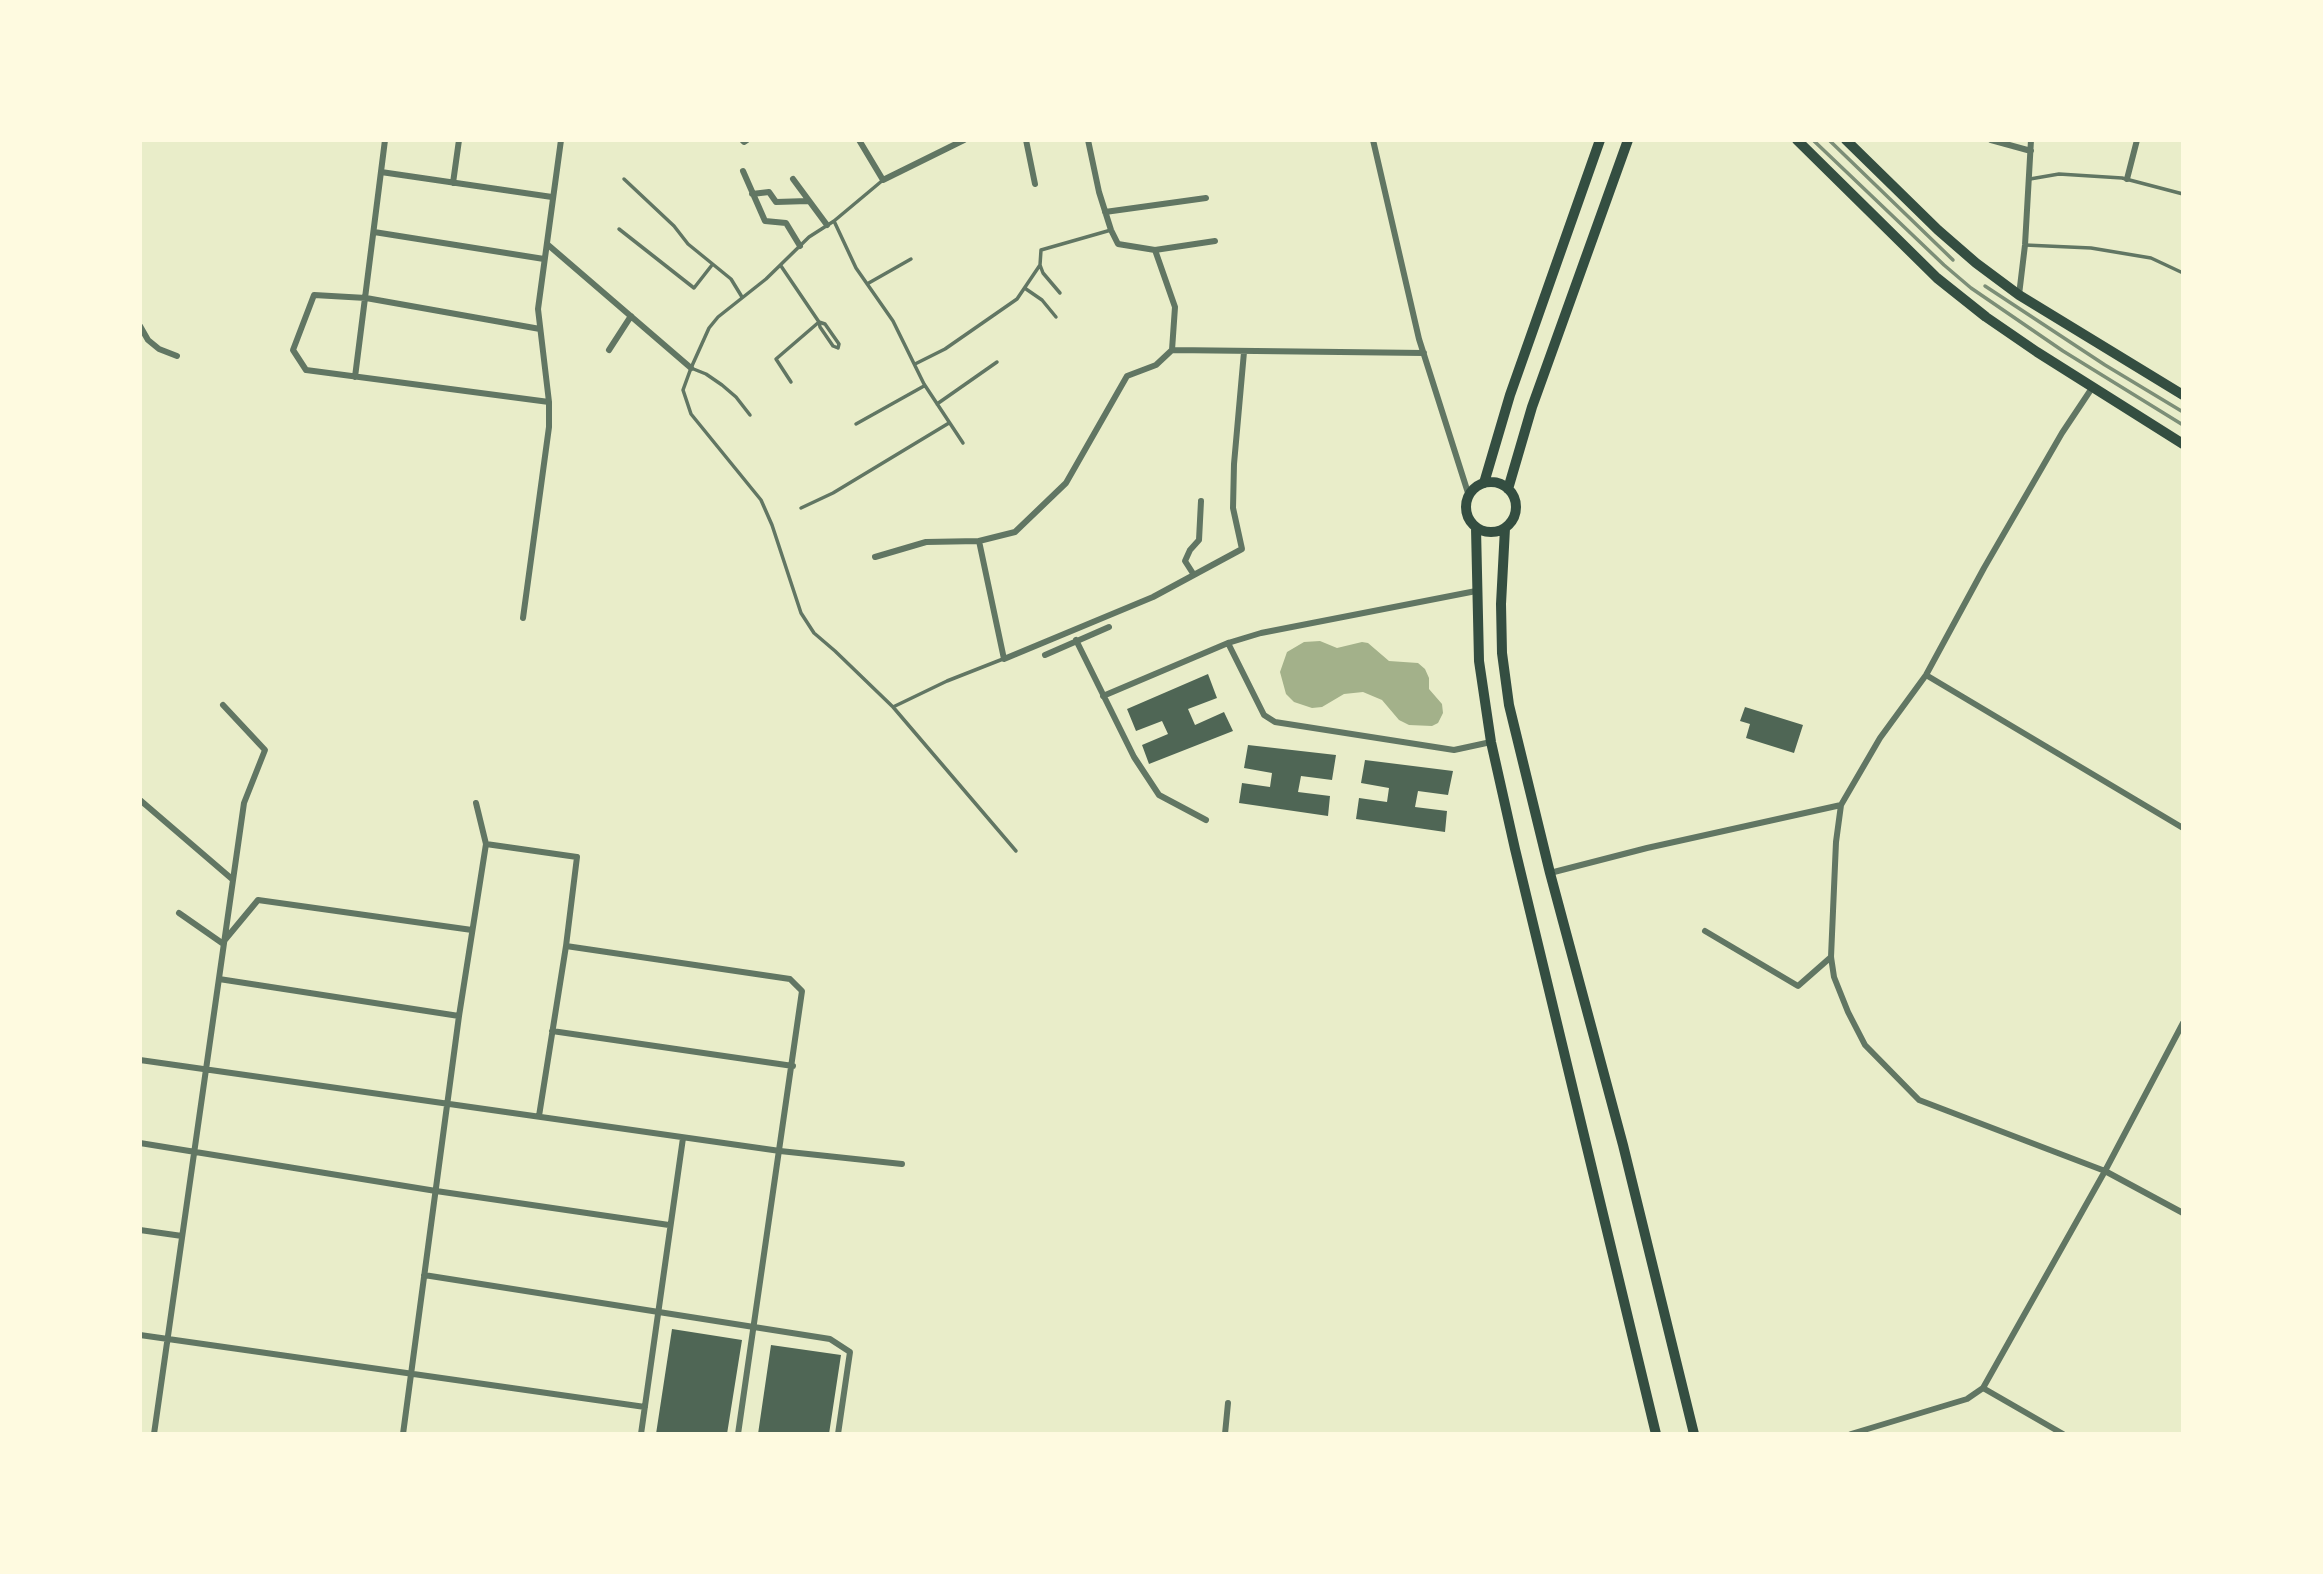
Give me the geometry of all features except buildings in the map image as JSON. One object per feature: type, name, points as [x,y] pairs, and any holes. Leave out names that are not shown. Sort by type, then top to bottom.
[{"type":"highway","points":[[1797,140],[1937,278],[1986,317],[2092,388],[2183,444]]},
{"type":"highway","points":[[1846,140],[1938,230],[1976,263],[2020,295],[2183,395]]},
{"type":"main road","points":[[1484,483],[1514,382],[1600,140]]},
{"type":"main road","points":[[1508,489],[1532,407],[1628,140]]},
{"type":"main road","points":[[1493,482],[1508,489],[1513,495],[1516,511],[1514,519],[1506,528],[1494,533],[1476,528],[1467,518],[1465,509],[1469,496],[1476,487],[1493,482]]},
{"type":"main road","points":[[1476,528],[1480,672],[1492,742],[1515,849],[1656,1434]]},
{"type":"main road","points":[[1506,528],[1501,604],[1502,653],[1509,705],[1550,873],[1623,1145],[1694,1434]]},
{"type":"street","points":[[355,377],[385,140]]},
{"type":"street","points":[[453,183],[459,140]]},
{"type":"street","points":[[523,618],[549,427],[549,402],[538,309],[561,140]]},
{"type":"street","points":[[859,140],[883,180],[964,140]]},
{"type":"street","points":[[1026,140],[1035,184]]},
{"type":"street","points":[[1088,140],[1105,212],[1118,244],[1154,250],[1215,241]]},
{"type":"street","points":[[1373,140],[1424,353],[1469,496]]},
{"type":"street","points":[[1991,140],[2031,151]]},
{"type":"street","points":[[2020,295],[2031,140]]},
{"type":"street","points":[[2127,179],[2137,140]]},
{"type":"street","points":[[743,171],[765,220],[786,223],[800,246]]},
{"type":"street","points":[[381,172],[552,197]]},
{"type":"street","points":[[793,179],[827,225]]},
{"type":"street","points":[[752,194],[769,192],[776,202],[808,201]]},
{"type":"street","points":[[1105,212],[1206,198]]},
{"type":"street","points":[[374,232],[544,259]]},
{"type":"street","points":[[547,244],[691,368]]},
{"type":"street","points":[[875,557],[926,542],[979,541],[1015,532],[1066,482],[1127,376],[1156,365],[1172,350],[1175,307],[1154,250]]},
{"type":"street","points":[[540,329],[366,298],[314,295],[293,350],[306,370],[549,402]]},
{"type":"street","points":[[609,350],[631,316]]},
{"type":"street","points":[[140,326],[148,340],[159,349],[177,356]]},
{"type":"street","points":[[1172,350],[1424,353]]},
{"type":"street","points":[[979,541],[1004,659],[1153,597],[1242,549],[1233,508],[1244,352]]},
{"type":"street","points":[[2092,388],[2062,433],[1926,675],[1881,738],[1841,805],[1836,842],[1830,957],[1847,1012],[1865,1045],[1919,1100],[2105,1171],[2183,1213]]},
{"type":"street","points":[[1194,575],[1185,561],[1199,540],[1201,501]]},
{"type":"street","points":[[1103,696],[1228,643],[1261,633],[1476,591]]},
{"type":"street","points":[[1045,655],[1109,626]]},
{"type":"street","points":[[1076,640],[1133,757],[1159,795],[1206,820]]},
{"type":"street","points":[[1228,643],[1264,715],[1275,722],[1454,750],[1492,742]]},
{"type":"street","points":[[1926,675],[2183,828]]},
{"type":"street","points":[[154,1434],[244,803],[265,750],[223,705]]},
{"type":"street","points":[[140,800],[232,879]]},
{"type":"street","points":[[403,1434],[459,1016],[486,844],[476,803]]},
{"type":"street","points":[[1550,873],[1647,848],[1841,805]]},
{"type":"street","points":[[486,844],[577,857],[539,1116]]},
{"type":"street","points":[[222,943],[258,900],[472,930]]},
{"type":"street","points":[[179,913],[222,943]]},
{"type":"street","points":[[1705,931],[1798,986],[1830,957]]},
{"type":"street","points":[[566,946],[790,979],[802,991],[738,1434]]},
{"type":"street","points":[[219,979],[459,1016]]},
{"type":"street","points":[[1851,1434],[1967,1399],[1983,1388],[2105,1171],[2183,1023]]},
{"type":"street","points":[[552,1031],[793,1066]]},
{"type":"street","points":[[140,1060],[683,1138],[902,1164]]},
{"type":"street","points":[[641,1434],[683,1138]]},
{"type":"street","points":[[140,1143],[669,1225]]},
{"type":"street","points":[[140,1230],[182,1237]]},
{"type":"street","points":[[424,1275],[830,1339],[850,1352],[838,1434]]},
{"type":"street","points":[[140,1335],[645,1407]]},
{"type":"street","points":[[1983,1388],[2063,1434]]},
{"type":"street","points":[[1225,1434],[1228,1403]]},
{"type":"lane","points":[[2028,179],[2059,174],[2127,179],[2183,194]]},
{"type":"lane","points":[[624,179],[674,226],[688,244],[731,279],[741,297]]},
{"type":"lane","points":[[883,180],[800,246],[781,266],[718,317],[709,328],[683,390],[691,414],[761,500],[772,525],[800,613],[814,633],[892,707],[1016,851]]},
{"type":"lane","points":[[834,221],[856,268],[893,321],[925,386],[963,443]]},
{"type":"lane","points":[[619,229],[694,288],[713,265]]},
{"type":"lane","points":[[1060,293],[1043,273],[1040,265],[1041,250],[1111,230]]},
{"type":"lane","points":[[2025,245],[2091,248],[2151,258],[2183,273]]},
{"type":"lane","points":[[867,284],[911,259]]},
{"type":"lane","points":[[915,364],[945,349],[1017,299],[1040,265]]},
{"type":"lane","points":[[781,266],[819,322],[825,324],[839,344],[838,348],[833,346]]},
{"type":"lane","points":[[1026,289],[1042,300],[1056,317]]},
{"type":"lane","points":[[791,382],[776,359],[819,322]]},
{"type":"lane","points":[[937,404],[997,362]]},
{"type":"lane","points":[[691,368],[722,385],[750,415]]},
{"type":"lane","points":[[856,424],[925,386]]},
{"type":"lane","points":[[801,509],[833,493],[949,423]]},
{"type":"lane","points":[[892,707],[947,681],[1004,659]]},
{"type":"shaded area","points":[[1320,641],[1337,648],[1368,643],[1389,661],[1418,663],[1429,678],[1429,689],[1442,704],[1443,713],[1438,723],[1432,726],[1409,725],[1399,720],[1382,700],[1363,692],[1344,694],[1322,707],[1312,708],[1294,702],[1286,694],[1280,672],[1287,652],[1304,642]]},
{"type":"railway","points":[[1813,140],[1971,288],[2063,351],[2183,425]]},
{"type":"railway","points":[[1829,140],[1953,260]]},
{"type":"railway","points":[[1985,286],[2105,365],[2183,412]]}]
